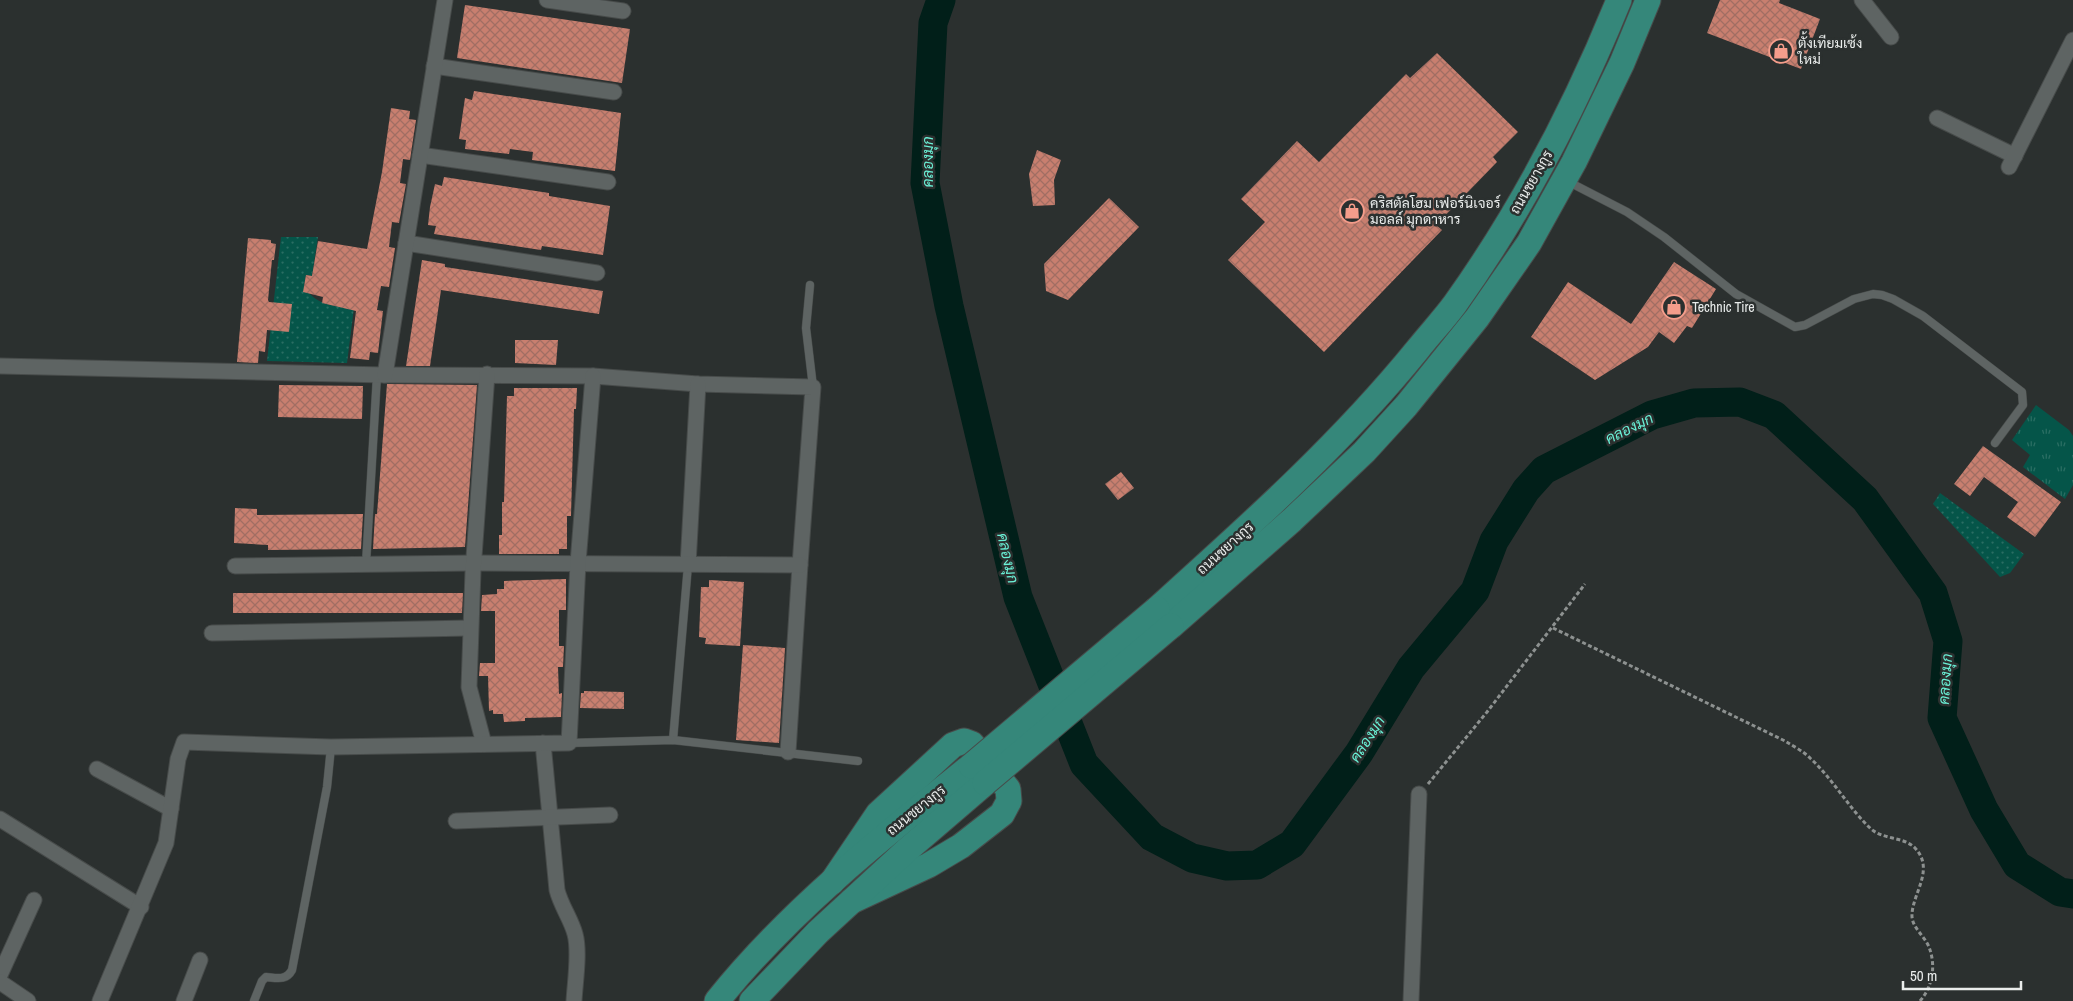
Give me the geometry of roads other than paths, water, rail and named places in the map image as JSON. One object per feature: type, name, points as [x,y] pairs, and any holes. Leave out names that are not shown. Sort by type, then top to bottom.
[{"type":"main road","name":"ถนนชยางกูร","points":[[1164,617],[1384,391],[1455,304],[1504,229],[1550,152],[1598,52],[1619,0]]},
{"type":"main road","name":"ถนนชยางกูร","points":[[752,1001],[818,932],[907,850],[978,774],[1164,617],[1299,513],[1364,452],[1406,406],[1477,318],[1529,244],[1565,179],[1622,63],[1648,0]]},
{"type":"main road","points":[[832,882],[878,814],[953,745],[964,741],[972,744],[1008,789],[1009,801],[1002,814],[961,846],[929,865],[852,901]]},
{"type":"main road","name":"ถนนชยางกูร","points":[[717,1001],[734,979],[792,919],[891,830],[978,774]]},
{"type":"street","points":[[381,375],[406,243],[445,0]]},
{"type":"street","points":[[547,0],[623,11]]},
{"type":"street","points":[[1862,0],[1891,37]]},
{"type":"street","points":[[1937,118],[2012,161],[2073,40]]},
{"type":"street","points":[[434,66],[614,92]]},
{"type":"street","points":[[420,155],[608,182]]},
{"type":"street","points":[[406,243],[597,273]]},
{"type":"street","points":[[0,366],[381,375],[594,376],[698,384],[814,387],[788,752]]},
{"type":"street","points":[[484,744],[469,687],[470,628],[487,374]]},
{"type":"street","points":[[100,1001],[141,907],[166,843],[178,758],[184,742],[331,747],[569,743],[578,563],[594,376]]},
{"type":"street","points":[[688,565],[698,384]]},
{"type":"street","points":[[235,566],[474,563],[800,565]]},
{"type":"street","points":[[212,633],[470,628]]},
{"type":"street","points":[[543,743],[557,890],[560,903],[575,933],[574,1001]]},
{"type":"street","points":[[97,768],[171,809]]},
{"type":"street","points":[[1411,1001],[1419,794]]},
{"type":"street","points":[[456,821],[610,816]]},
{"type":"street","points":[[0,819],[141,907]]},
{"type":"street","points":[[0,975],[34,900]]},
{"type":"street","points":[[184,1001],[200,960]]},
{"type":"street","points":[[0,982],[28,1001]]},
{"type":"lane","points":[[1565,179],[1627,212],[1664,237],[1736,294],[1795,327],[1805,325],[1854,299],[1873,294],[1893,299],[1923,316],[2022,392],[2023,405],[1995,443]]},
{"type":"lane","points":[[810,285],[806,328],[814,387]]},
{"type":"lane","points":[[366,564],[381,375]]},
{"type":"lane","points":[[673,740],[688,565]]},
{"type":"lane","points":[[569,743],[673,740],[858,761]]},
{"type":"lane","points":[[254,1001],[262,981],[266,978],[284,978],[289,976],[292,970],[327,787],[331,747]]},
{"type":"waterway","name":"คลองมุก","points":[[941,0],[933,23],[925,183],[949,306],[1018,597],[1084,764],[1152,837],[1192,858],[1227,866],[1257,865],[1292,844],[1359,753],[1411,668],[1475,591],[1494,541],[1526,490],[1544,470],[1652,415],[1694,403],[1740,402],[1774,415],[1865,499],[1933,593],[1948,641],[1942,718],[1984,810],[2017,865],[2060,892],[2073,894]]},
{"type":"place","name":"ตั้งเทียมเซ้ง ใหม่","points":[[1781,51]]},
{"type":"place","name":"คริสตัลโฮม เฟอร์นิเจอร์ มอลล์ มุกดาหาร","points":[[1352,211]]},
{"type":"place","name":"Technic Tire","points":[[1674,307]]}]
